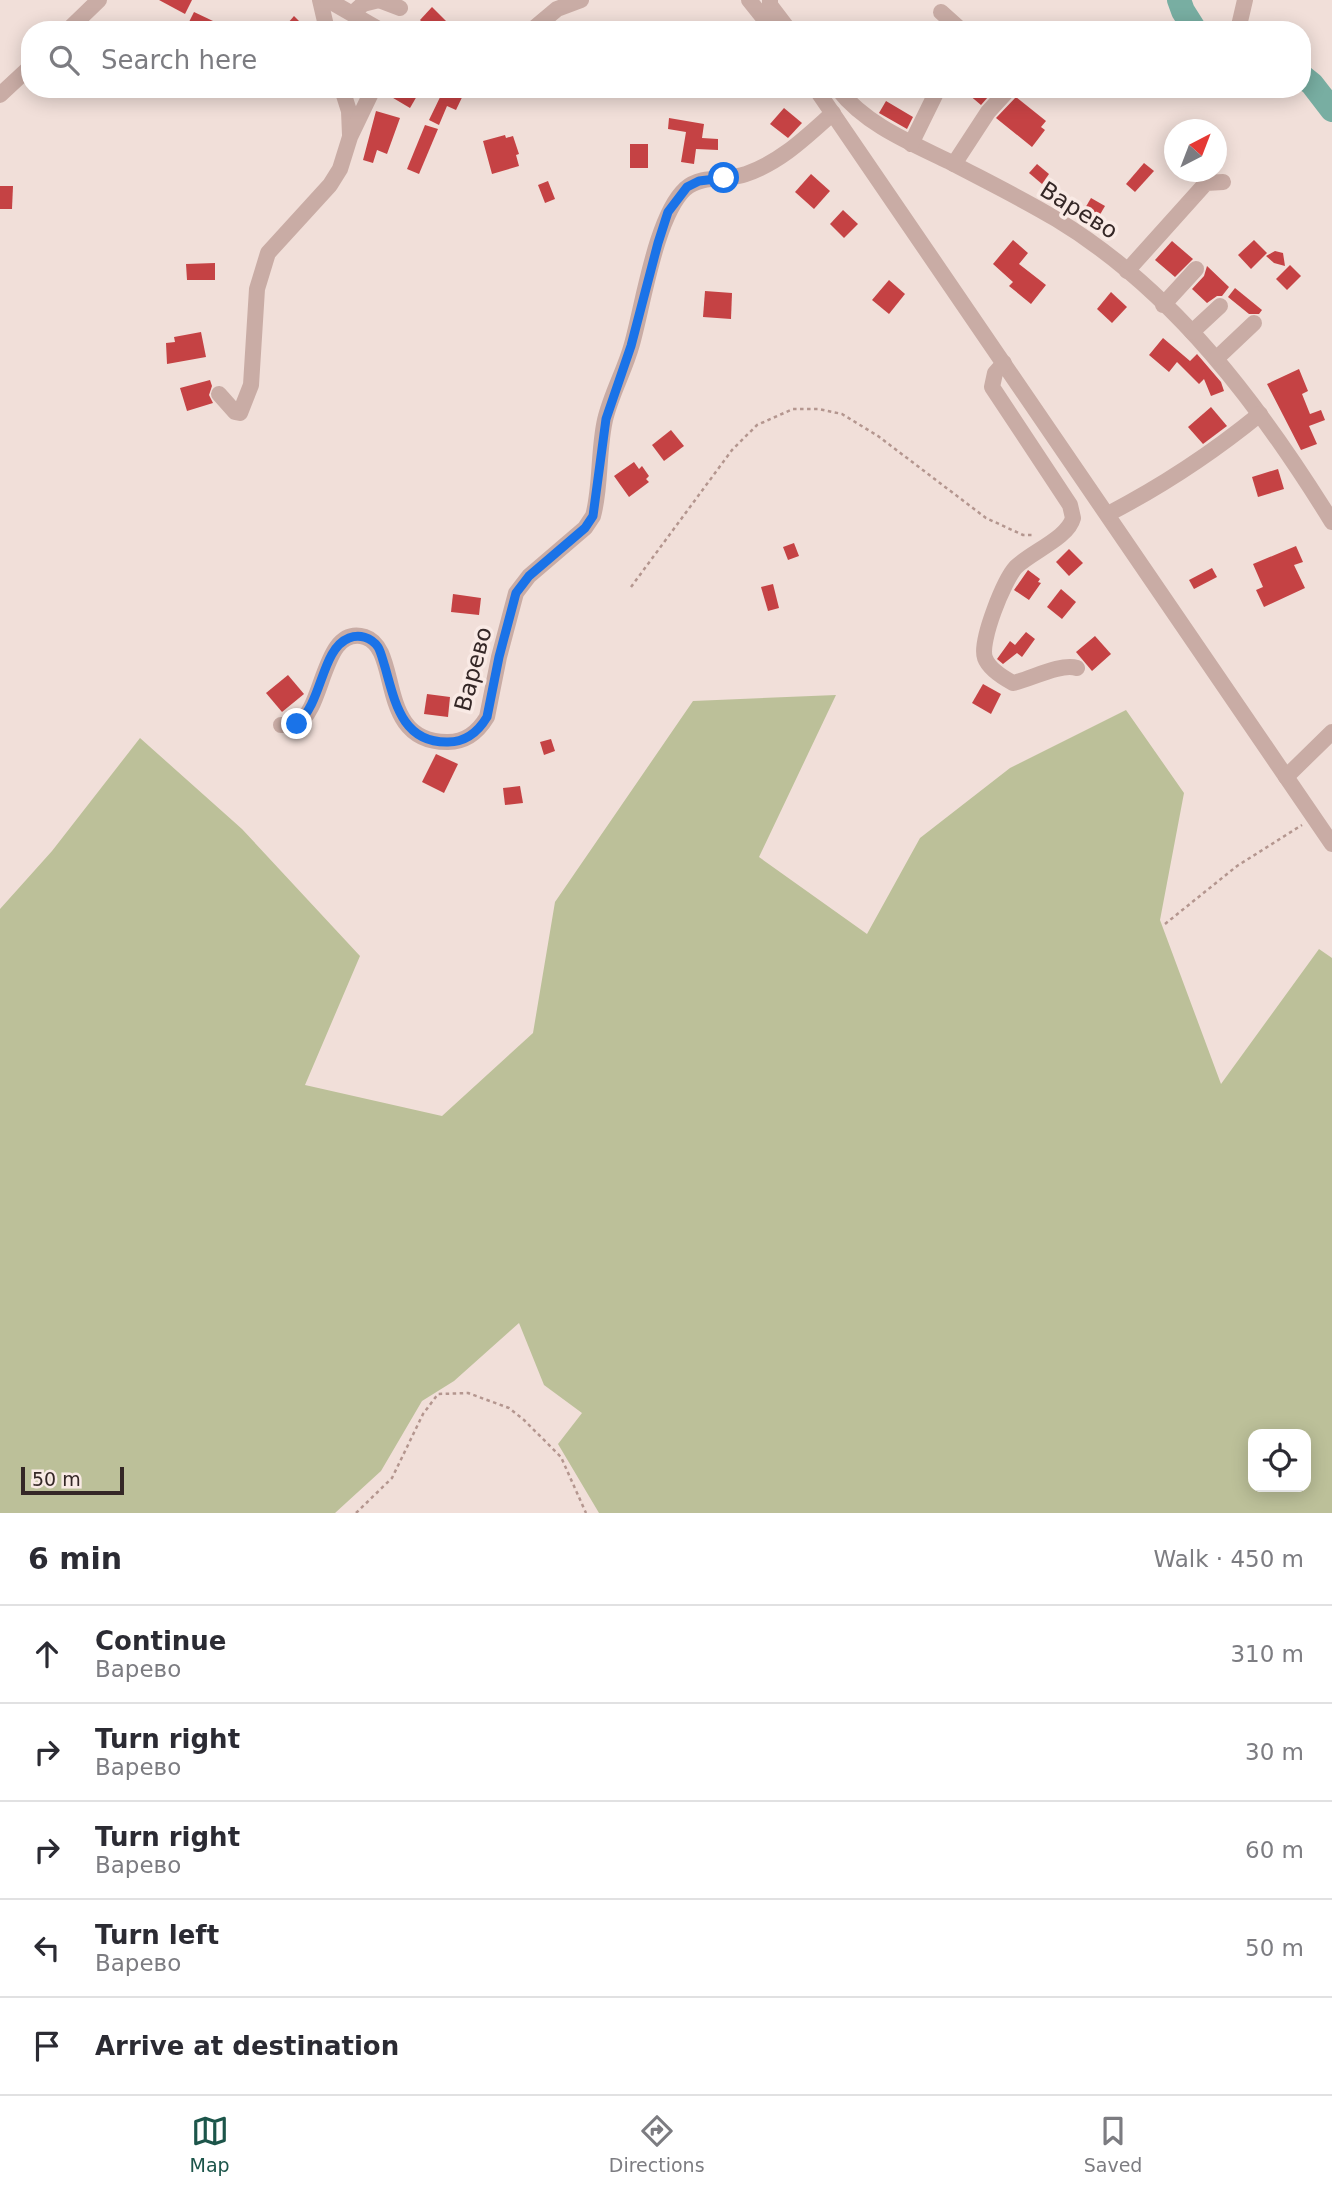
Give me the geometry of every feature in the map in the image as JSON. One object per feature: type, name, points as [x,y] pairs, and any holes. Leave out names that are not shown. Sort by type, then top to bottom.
[{"type":"street","points":[[77,21],[99,0]]},
{"type":"street","points":[[320,0],[325,21]]},
{"type":"street","points":[[328,0],[366,21]]},
{"type":"street","points":[[353,13],[363,4],[379,0],[400,8]]},
{"type":"street","points":[[543,21],[557,9],[581,0]]},
{"type":"street","points":[[750,0],[766,21]]},
{"type":"street","points":[[770,0],[770,5],[782,21]]},
{"type":"street","points":[[1240,21],[1245,0]]},
{"type":"street","points":[[941,12],[951,21]]},
{"type":"street","points":[[0,95],[21,75]]},
{"type":"street","points":[[345,98],[349,111],[350,137]]},
{"type":"street","points":[[219,394],[235,412],[240,413],[251,385],[257,289],[268,253],[330,185],[340,169],[350,137],[369,98]]},
{"type":"street","points":[[822,98],[1332,844]]},
{"type":"street","name":"Варево","points":[[844,98],[872,120],[911,144],[1056,219],[1089,240],[1127,271],[1217,358],[1260,414],[1332,522]]},
{"type":"street","points":[[911,144],[934,98]]},
{"type":"street","points":[[954,164],[988,112],[1001,98]]},
{"type":"street","name":"Варево","points":[[281,725],[297,724],[305,718],[316,699],[332,654],[345,640],[357,636],[368,638],[378,648],[401,718],[420,735],[428,739],[453,742],[474,734],[487,717],[516,593],[529,576],[585,528],[593,516],[606,419],[631,346],[668,212],[687,187],[699,181],[737,177],[758,169],[789,152],[833,113]]},
{"type":"street","points":[[1127,271],[1206,183],[1223,182]]},
{"type":"street","points":[[1163,305],[1196,269]]},
{"type":"street","points":[[1192,332],[1220,306]]},
{"type":"street","points":[[1217,358],[1254,323]]},
{"type":"street","points":[[1004,363],[995,373],[992,387],[1072,509],[1071,523],[1058,536],[1023,561],[1009,577],[995,609],[983,648],[984,656],[990,666],[1013,683],[1052,670],[1071,666],[1077,668]]},
{"type":"street","points":[[1108,514],[1190,468],[1226,443],[1260,414]]},
{"type":"street","points":[[1286,777],[1332,732]]},
{"type":"path","points":[[631,587],[732,450],[757,425],[793,409],[842,414],[878,436],[985,518],[1023,535],[1058,536]]},
{"type":"path","points":[[1165,924],[1237,866],[1314,818]]},
{"type":"path","points":[[356,1513],[392,1478],[422,1414],[438,1394],[468,1393],[509,1408],[561,1457],[586,1513]]},
{"type":"green space","points":[[836,695],[759,857],[867,934],[920,838],[1010,768],[1126,710],[1184,793],[1160,920],[1221,1084],[1319,949],[1332,958],[1332,1513],[599,1513],[558,1444],[582,1413],[544,1385],[519,1323],[454,1381],[422,1401],[381,1471],[335,1513],[0,1513],[0,909],[52,851],[140,738],[242,829],[360,956],[305,1085],[442,1116],[533,1033],[555,902],[693,701]]},
{"type":"building","points":[[159,0],[192,0],[185,14]]},
{"type":"building","points":[[432,7],[446,21],[421,21]]},
{"type":"building","points":[[194,12],[213,21],[190,21]]},
{"type":"building","points":[[393,98],[416,98],[410,108]]},
{"type":"building","points":[[440,98],[462,98],[456,110],[447,106],[439,125],[429,120]]},
{"type":"building","points":[[973,98],[987,98],[981,105]]},
{"type":"building","points":[[1017,98],[1046,121],[1041,127],[1045,130],[1032,147],[996,118]]},
{"type":"building","points":[[886,101],[913,117],[907,129],[879,113]]},
{"type":"building","points":[[784,108],[802,123],[788,138],[770,124]]},
{"type":"building","points":[[376,111],[400,118],[387,154],[377,150],[373,163],[363,160]]},
{"type":"building","points":[[669,118],[704,124],[702,138],[718,139],[718,150],[696,149],[694,164],[681,162],[686,132],[668,129]]},
{"type":"building","points":[[425,125],[438,129],[419,174],[407,169]]},
{"type":"building","points":[[505,135],[506,138],[513,136],[519,154],[516,155],[519,166],[492,174],[483,141]]},
{"type":"building","points":[[630,144],[648,144],[648,168],[630,168]]},
{"type":"building","points":[[1144,163],[1154,171],[1135,192],[1126,184]]},
{"type":"building","points":[[1037,164],[1049,174],[1042,184],[1029,173]]},
{"type":"building","points":[[811,174],[830,191],[814,209],[795,192]]},
{"type":"building","points":[[548,181],[555,199],[545,203],[538,185]]},
{"type":"building","points":[[0,186],[13,186],[12,209],[0,209]]},
{"type":"building","points":[[1091,198],[1105,206],[1095,223],[1081,215]]},
{"type":"building","points":[[843,210],[858,224],[844,238],[830,224]]},
{"type":"building","points":[[1013,240],[1028,253],[1019,264],[1046,285],[1031,304],[1009,286],[1013,282],[993,264]]},
{"type":"building","points":[[1254,240],[1267,253],[1251,269],[1238,255]]},
{"type":"building","points":[[1172,241],[1193,259],[1175,277],[1155,260]]},
{"type":"building","points":[[1275,251],[1283,253],[1285,266],[1274,263],[1266,256]]},
{"type":"building","points":[[215,263],[215,280],[187,280],[186,264]]},
{"type":"building","points":[[1290,265],[1301,276],[1287,290],[1276,279]]},
{"type":"building","points":[[1207,266],[1229,287],[1222,296],[1217,296],[1207,303],[1192,289],[1204,276]]},
{"type":"building","points":[[889,280],[905,294],[889,314],[872,300]]},
{"type":"building","points":[[1235,288],[1262,310],[1259,314],[1249,314],[1228,297]]},
{"type":"building","points":[[705,291],[732,293],[731,319],[703,317]]},
{"type":"building","points":[[1111,292],[1127,307],[1112,323],[1097,309]]},
{"type":"building","points":[[201,332],[206,357],[167,364],[166,343],[175,342],[174,337]]},
{"type":"building","points":[[1163,338],[1190,361],[1197,354],[1221,382],[1224,391],[1211,396],[1204,379],[1199,384],[1177,362],[1169,372],[1149,355]]},
{"type":"building","points":[[1299,369],[1308,391],[1302,394],[1310,414],[1321,410],[1325,420],[1309,426],[1317,444],[1301,450],[1267,384]]},
{"type":"building","points":[[210,380],[212,386],[209,395],[213,403],[187,411],[180,388]]},
{"type":"building","points":[[1211,407],[1227,426],[1203,444],[1188,427]]},
{"type":"building","points":[[671,430],[684,446],[664,461],[652,445]]},
{"type":"building","points":[[634,462],[639,469],[642,466],[649,476],[646,479],[649,482],[629,497],[614,476]]},
{"type":"building","points":[[1278,469],[1284,489],[1258,497],[1252,477]]},
{"type":"building","points":[[794,543],[799,556],[788,560],[783,547]]},
{"type":"building","points":[[1296,546],[1303,562],[1294,565],[1305,588],[1264,607],[1256,590],[1263,587],[1253,564]]},
{"type":"building","points":[[1069,549],[1083,563],[1069,576],[1056,562]]},
{"type":"building","points":[[1212,568],[1217,577],[1194,589],[1189,580]]},
{"type":"building","points":[[1028,570],[1040,579],[1038,582],[1041,583],[1029,600],[1014,590]]},
{"type":"building","points":[[773,584],[779,608],[768,611],[761,587]]},
{"type":"building","points":[[1061,589],[1076,602],[1062,619],[1047,607]]},
{"type":"building","points":[[453,594],[481,598],[479,615],[451,612]]},
{"type":"building","points":[[1026,632],[1035,639],[1022,657],[1017,653],[1003,664],[997,659],[1010,641],[1015,645]]},
{"type":"building","points":[[1095,636],[1111,654],[1092,671],[1076,652]]},
{"type":"building","points":[[288,675],[304,694],[282,712],[266,693]]},
{"type":"building","points":[[983,684],[1001,694],[991,714],[972,703]]},
{"type":"building","points":[[427,694],[450,697],[448,717],[424,714]]},
{"type":"building","points":[[551,739],[555,751],[544,755],[540,742]]},
{"type":"building","points":[[436,754],[458,764],[444,793],[422,782]]},
{"type":"building","points":[[520,786],[523,803],[505,805],[503,788]]},
{"type":"waterway","points":[[1179,0],[1189,21]]},
{"type":"waterway","points":[[1311,83],[1332,110]]},
{"type":"route","points":[[297,724],[305,718],[316,699],[332,654],[345,640],[357,636],[368,638],[378,648],[401,718],[420,735],[444,743],[453,742],[464,740],[482,725],[487,717],[516,593],[529,576],[585,528],[593,516],[606,419],[631,346],[668,212],[687,187],[699,181],[724,178]]}]
